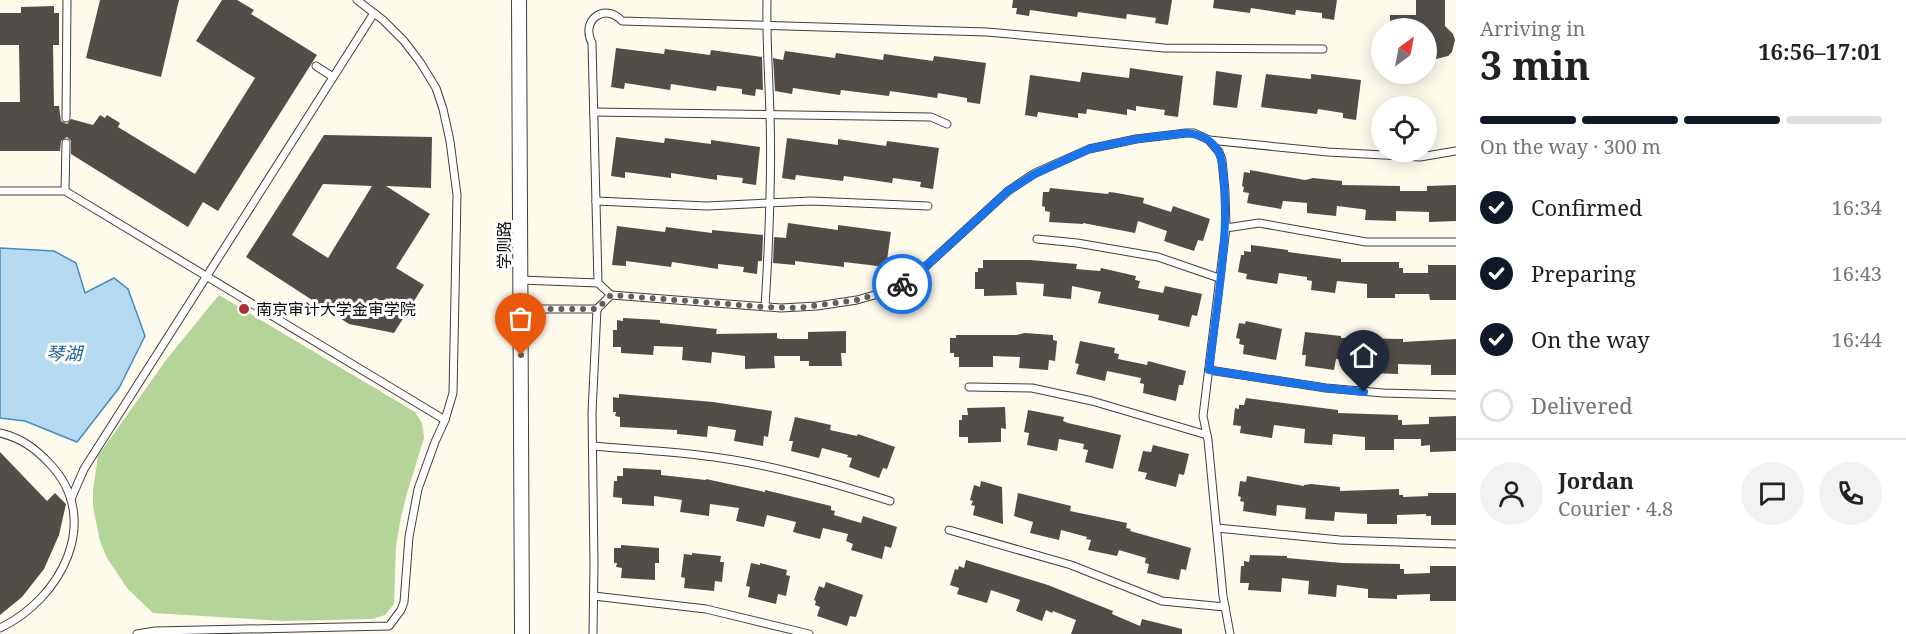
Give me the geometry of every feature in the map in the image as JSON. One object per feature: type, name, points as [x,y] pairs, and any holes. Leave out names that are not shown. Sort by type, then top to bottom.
[{"type":"street","name":"学则路","points":[[519,0],[522,634]]},
{"type":"lane","points":[[66,118],[67,0]]},
{"type":"lane","points":[[137,634],[155,631],[389,626],[404,602],[409,537],[415,506],[426,465],[445,420],[453,393],[457,207],[450,141],[436,88],[404,41],[357,0]]},
{"type":"lane","points":[[765,307],[771,203],[767,0]]},
{"type":"lane","points":[[598,283],[592,43],[588,31],[596,16],[608,12],[622,21],[987,32],[1164,48],[1323,49]]},
{"type":"lane","points":[[71,499],[84,469],[374,13]]},
{"type":"lane","points":[[316,66],[333,77]]},
{"type":"lane","points":[[594,112],[931,117],[947,124]]},
{"type":"lane","points":[[521,280],[598,283],[611,295],[765,307],[816,306],[857,300],[895,288],[912,279],[1015,186],[1089,149],[1136,139],[1194,133],[1209,140],[1328,152],[1420,157],[1456,151]]},
{"type":"lane","points":[[1209,140],[1222,160],[1226,228],[1203,416],[1230,634]]},
{"type":"lane","points":[[65,191],[66,143]]},
{"type":"lane","points":[[0,191],[65,191],[445,420]]},
{"type":"lane","points":[[596,201],[707,206],[811,201],[928,206]]},
{"type":"lane","points":[[1226,228],[1258,223],[1366,242],[1456,242]]},
{"type":"lane","points":[[1038,239],[1077,243],[1158,257],[1219,278]]},
{"type":"lane","points":[[593,634],[592,413],[597,309],[611,295]]},
{"type":"lane","points":[[521,309],[597,309]]},
{"type":"lane","points":[[1209,370],[1326,388],[1383,393],[1456,395]]},
{"type":"lane","points":[[969,387],[1032,388],[1092,401],[1207,435]]},
{"type":"lane","points":[[0,433],[14,437],[35,449],[60,474],[71,499],[75,525],[73,540],[63,568],[36,603],[20,617],[0,628]]},
{"type":"lane","points":[[592,446],[700,455],[757,465],[836,484],[890,501]]},
{"type":"lane","points":[[1217,528],[1340,540],[1456,544]]},
{"type":"lane","points":[[950,530],[1071,565],[1162,601],[1225,607]]},
{"type":"lane","points":[[594,596],[706,609],[808,634]]},
{"type":"green space","points":[[219,295],[415,412],[422,423],[424,438],[407,493],[396,546],[394,604],[385,615],[372,619],[284,621],[153,613],[127,588],[107,558],[100,541],[93,507],[98,456],[166,360]]},
{"type":"water","name":"琴湖","points":[[0,248],[54,251],[76,263],[85,293],[114,278],[128,289],[145,336],[119,388],[77,442],[25,421],[0,418]]},
{"type":"building","points":[[100,0],[179,0],[161,77],[86,58]]},
{"type":"building","points":[[222,0],[237,0],[254,10],[251,14],[317,55],[218,211],[203,202],[188,227],[71,154],[71,141],[67,137],[61,141],[60,151],[0,151],[0,102],[20,102],[19,45],[0,45],[0,13],[21,13],[21,7],[54,6],[54,13],[59,13],[59,45],[53,45],[54,106],[59,106],[61,121],[67,124],[71,119],[93,125],[100,115],[105,118],[107,115],[120,123],[118,127],[195,174],[255,78],[196,41]]},
{"type":"building","points":[[1013,0],[1172,0],[1168,25],[1155,23],[1156,18],[1127,14],[1126,19],[1078,12],[1077,17],[1030,10],[1029,16],[1016,14],[1017,8],[1012,8]]},
{"type":"building","points":[[1214,0],[1337,0],[1334,20],[1322,18],[1322,13],[1296,10],[1295,15],[1251,8],[1250,13],[1213,8]]},
{"type":"building","points":[[1416,0],[1445,0],[1445,26],[1453,34],[1455,40],[1452,52],[1448,56],[1437,59],[1437,18],[1390,18],[1390,15],[1416,15]]},
{"type":"building","points":[[616,48],[664,54],[665,49],[710,55],[711,50],[762,57],[763,90],[756,89],[755,96],[742,94],[742,89],[717,86],[716,91],[671,84],[670,90],[625,83],[624,89],[611,87]]},
{"type":"building","points":[[785,51],[835,58],[836,53],[883,60],[884,54],[933,61],[934,56],[986,63],[980,104],[967,102],[967,98],[938,93],[937,98],[890,91],[889,96],[841,90],[840,95],[793,88],[792,94],[775,91],[773,58],[783,60]]},
{"type":"building","points":[[1130,68],[1183,76],[1178,117],[1164,115],[1165,110],[1136,106],[1136,111],[1127,109],[1127,115],[1087,109],[1086,114],[1078,113],[1078,118],[1038,112],[1037,117],[1025,115],[1030,75],[1080,82],[1082,72],[1129,78]]},
{"type":"building","points":[[1216,71],[1242,75],[1237,108],[1213,105]]},
{"type":"building","points":[[1266,74],[1311,79],[1311,74],[1361,80],[1356,120],[1343,118],[1343,113],[1318,109],[1317,114],[1261,107]]},
{"type":"building","points":[[324,135],[432,137],[431,188],[386,186],[430,214],[396,268],[424,285],[394,333],[349,324],[246,257]],"holes":[[[323,184],[372,186],[328,258],[292,235]]]},
{"type":"building","points":[[616,137],[664,143],[665,138],[711,144],[711,140],[760,147],[756,185],[742,183],[743,178],[717,175],[717,180],[671,173],[671,178],[625,172],[625,178],[611,176]]},
{"type":"building","points":[[787,138],[838,145],[838,139],[886,146],[887,141],[939,148],[933,189],[920,187],[921,182],[893,178],[892,183],[844,176],[843,181],[796,175],[795,180],[782,178]]},
{"type":"building","points":[[1250,170],[1305,180],[1313,178],[1342,181],[1342,185],[1400,186],[1400,191],[1427,191],[1427,186],[1456,185],[1456,221],[1429,222],[1429,212],[1396,211],[1396,221],[1365,220],[1366,210],[1362,209],[1337,206],[1336,216],[1307,213],[1307,203],[1283,201],[1281,209],[1247,203],[1249,193],[1243,192],[1244,187],[1242,186],[1244,172],[1250,173]]},
{"type":"building","points":[[1050,188],[1108,194],[1109,192],[1144,198],[1143,203],[1171,212],[1173,206],[1210,219],[1203,241],[1198,240],[1194,251],[1164,241],[1167,231],[1138,221],[1135,233],[1083,223],[1049,222],[1050,212],[1045,211],[1045,207],[1042,206],[1043,192],[1049,192]]},
{"type":"building","points":[[788,223],[838,230],[838,225],[891,232],[886,267],[844,262],[844,267],[795,261],[795,265],[773,263],[774,237],[786,238]]},
{"type":"building","points":[[617,226],[665,232],[666,227],[712,233],[712,230],[763,235],[762,261],[758,261],[757,274],[743,272],[744,267],[718,264],[718,269],[672,262],[671,267],[626,261],[626,266],[612,265]]},
{"type":"building","points":[[1251,245],[1341,259],[1341,262],[1399,262],[1399,268],[1403,268],[1403,273],[1428,273],[1428,265],[1456,265],[1456,300],[1430,300],[1429,294],[1395,294],[1395,298],[1367,298],[1367,284],[1337,281],[1335,293],[1311,290],[1312,281],[1307,280],[1307,277],[1279,273],[1277,284],[1246,279],[1247,274],[1238,272],[1241,255],[1244,255],[1244,251],[1251,252]]},
{"type":"building","points":[[983,260],[1030,260],[1077,264],[1076,269],[1100,271],[1101,268],[1136,276],[1135,280],[1140,281],[1138,288],[1163,293],[1165,286],[1202,294],[1197,316],[1192,315],[1189,327],[1158,320],[1159,315],[1098,303],[1101,292],[1072,286],[1071,299],[1043,296],[1044,284],[1016,282],[1017,295],[984,296],[984,289],[975,289],[975,272],[978,272],[978,268],[983,268]]},
{"type":"building","points":[[623,318],[660,320],[660,323],[717,329],[716,334],[777,333],[777,338],[780,339],[808,339],[808,332],[846,331],[846,353],[841,353],[842,366],[809,366],[809,361],[800,361],[800,356],[774,356],[775,368],[745,369],[745,356],[712,352],[711,363],[682,360],[683,347],[654,346],[653,355],[621,353],[621,347],[613,347],[613,330],[617,330],[617,320],[623,321]]},
{"type":"building","points":[[1246,321],[1282,329],[1276,360],[1243,354],[1244,345],[1239,344],[1240,339],[1236,338],[1239,323],[1245,324]]},
{"type":"building","points":[[1305,332],[1341,336],[1341,338],[1403,339],[1403,342],[1456,339],[1456,375],[1431,375],[1431,365],[1398,364],[1398,374],[1368,373],[1368,362],[1336,359],[1334,370],[1305,366],[1306,355],[1302,355]]},
{"type":"building","points":[[1025,333],[1053,335],[1053,340],[1057,341],[1055,361],[1049,360],[1048,370],[1019,368],[1020,357],[993,356],[993,367],[959,367],[959,357],[954,357],[954,353],[950,353],[950,338],[956,338],[956,335]]},
{"type":"building","points":[[1080,341],[1115,348],[1114,353],[1119,354],[1118,359],[1147,365],[1148,361],[1186,371],[1183,385],[1179,385],[1176,401],[1143,393],[1144,384],[1140,383],[1141,378],[1107,371],[1105,381],[1076,374],[1079,364],[1075,363]]},
{"type":"building","points":[[619,394],[713,402],[772,411],[768,437],[764,436],[763,446],[734,441],[736,430],[708,426],[707,437],[677,434],[677,430],[620,427],[620,417],[615,416],[616,412],[613,412],[613,397],[619,398]]},
{"type":"building","points":[[1246,398],[1338,410],[1338,413],[1398,415],[1398,420],[1402,420],[1402,425],[1429,424],[1429,417],[1456,416],[1456,451],[1430,452],[1430,445],[1421,446],[1421,439],[1394,439],[1394,450],[1365,450],[1365,437],[1333,434],[1332,445],[1304,443],[1305,429],[1274,425],[1272,438],[1240,433],[1241,426],[1233,425],[1235,408],[1239,409],[1239,405],[1244,405]]},
{"type":"building","points":[[1005,407],[1006,429],[1001,428],[1001,442],[968,443],[968,437],[959,437],[959,420],[962,420],[962,415],[968,415],[967,408]]},
{"type":"building","points":[[1028,410],[1064,417],[1063,421],[1068,423],[1121,435],[1113,469],[1085,462],[1088,450],[1083,449],[1084,444],[1059,439],[1057,451],[1027,445],[1029,433],[1024,432]]},
{"type":"building","points":[[795,417],[831,425],[830,430],[857,436],[858,434],[895,447],[887,469],[883,468],[879,478],[849,467],[852,458],[847,457],[848,455],[822,448],[819,458],[791,451],[793,441],[789,441]]},
{"type":"building","points":[[1153,445],[1189,454],[1184,475],[1179,474],[1176,487],[1145,479],[1147,473],[1138,471],[1143,451],[1151,452]]},
{"type":"building","points":[[0,452],[47,501],[55,493],[66,504],[59,535],[44,569],[22,597],[0,615]]},
{"type":"building","points":[[623,468],[661,470],[661,475],[706,479],[765,492],[765,490],[831,506],[831,510],[835,511],[834,515],[861,523],[863,516],[897,527],[891,548],[885,546],[882,559],[851,550],[853,544],[846,541],[848,534],[823,528],[820,539],[793,532],[796,522],[767,515],[764,527],[736,521],[739,508],[710,504],[709,516],[680,512],[682,500],[654,496],[654,506],[622,504],[622,498],[613,497],[614,481],[617,481],[617,476],[623,476]]},
{"type":"building","points":[[1247,476],[1304,486],[1311,484],[1340,487],[1340,491],[1399,489],[1399,495],[1403,497],[1428,496],[1428,493],[1456,493],[1456,525],[1431,525],[1431,516],[1426,516],[1426,514],[1397,515],[1397,524],[1367,524],[1367,514],[1335,512],[1334,521],[1305,519],[1306,508],[1277,505],[1276,516],[1243,511],[1244,502],[1240,501],[1241,497],[1238,496],[1240,481],[1246,482]]},
{"type":"building","points":[[981,481],[1002,487],[1003,524],[973,515],[975,506],[971,505],[973,501],[970,500],[974,485],[980,487]]},
{"type":"building","points":[[1018,493],[1071,506],[1070,511],[1127,523],[1126,528],[1131,529],[1130,531],[1191,548],[1186,570],[1181,569],[1179,580],[1147,573],[1149,564],[1145,563],[1146,558],[1119,550],[1117,556],[1088,550],[1091,540],[1086,539],[1087,537],[1061,530],[1059,540],[1030,533],[1033,522],[1014,516]]},
{"type":"building","points":[[621,545],[659,548],[659,563],[655,563],[655,580],[621,578],[622,568],[616,567],[617,563],[614,563],[614,548],[621,548]]},
{"type":"building","points":[[692,553],[721,556],[720,562],[724,562],[722,582],[715,581],[714,591],[684,588],[685,578],[681,577],[684,554],[692,555]]},
{"type":"building","points":[[1250,555],[1287,556],[1287,558],[1342,563],[1400,564],[1400,569],[1404,569],[1404,574],[1430,573],[1430,566],[1456,566],[1456,601],[1430,601],[1430,594],[1397,595],[1397,599],[1368,598],[1368,589],[1337,585],[1336,597],[1308,594],[1309,581],[1282,578],[1281,592],[1248,590],[1249,583],[1240,583],[1241,566],[1244,566],[1244,561],[1249,562]]},
{"type":"building","points":[[966,560],[1048,585],[1113,611],[1112,614],[1140,626],[1142,619],[1182,629],[1182,634],[1071,634],[1076,620],[1053,611],[1052,613],[1046,610],[1042,621],[1016,611],[1020,600],[991,590],[987,603],[957,594],[959,588],[950,585],[955,569],[958,570],[959,566],[964,568]]},
{"type":"building","points":[[751,563],[787,570],[786,575],[790,576],[786,596],[778,594],[776,604],[748,597],[750,587],[746,586]]},
{"type":"building","points":[[826,582],[863,595],[856,617],[850,616],[847,626],[817,616],[820,607],[815,605],[814,600],[819,586],[824,588]]},
{"type":"way so far","points":[[521,355],[521,309],[597,309],[611,295],[798,308],[857,300],[902,284]]},
{"type":"place","name":"南京审计大学金审学院","points":[[244,309]]},
{"type":"route","points":[[902,284],[912,279],[1008,191],[1035,174],[1089,149],[1136,139],[1194,133],[1209,140],[1219,152],[1225,192],[1226,228],[1209,370],[1364,392]]}]
